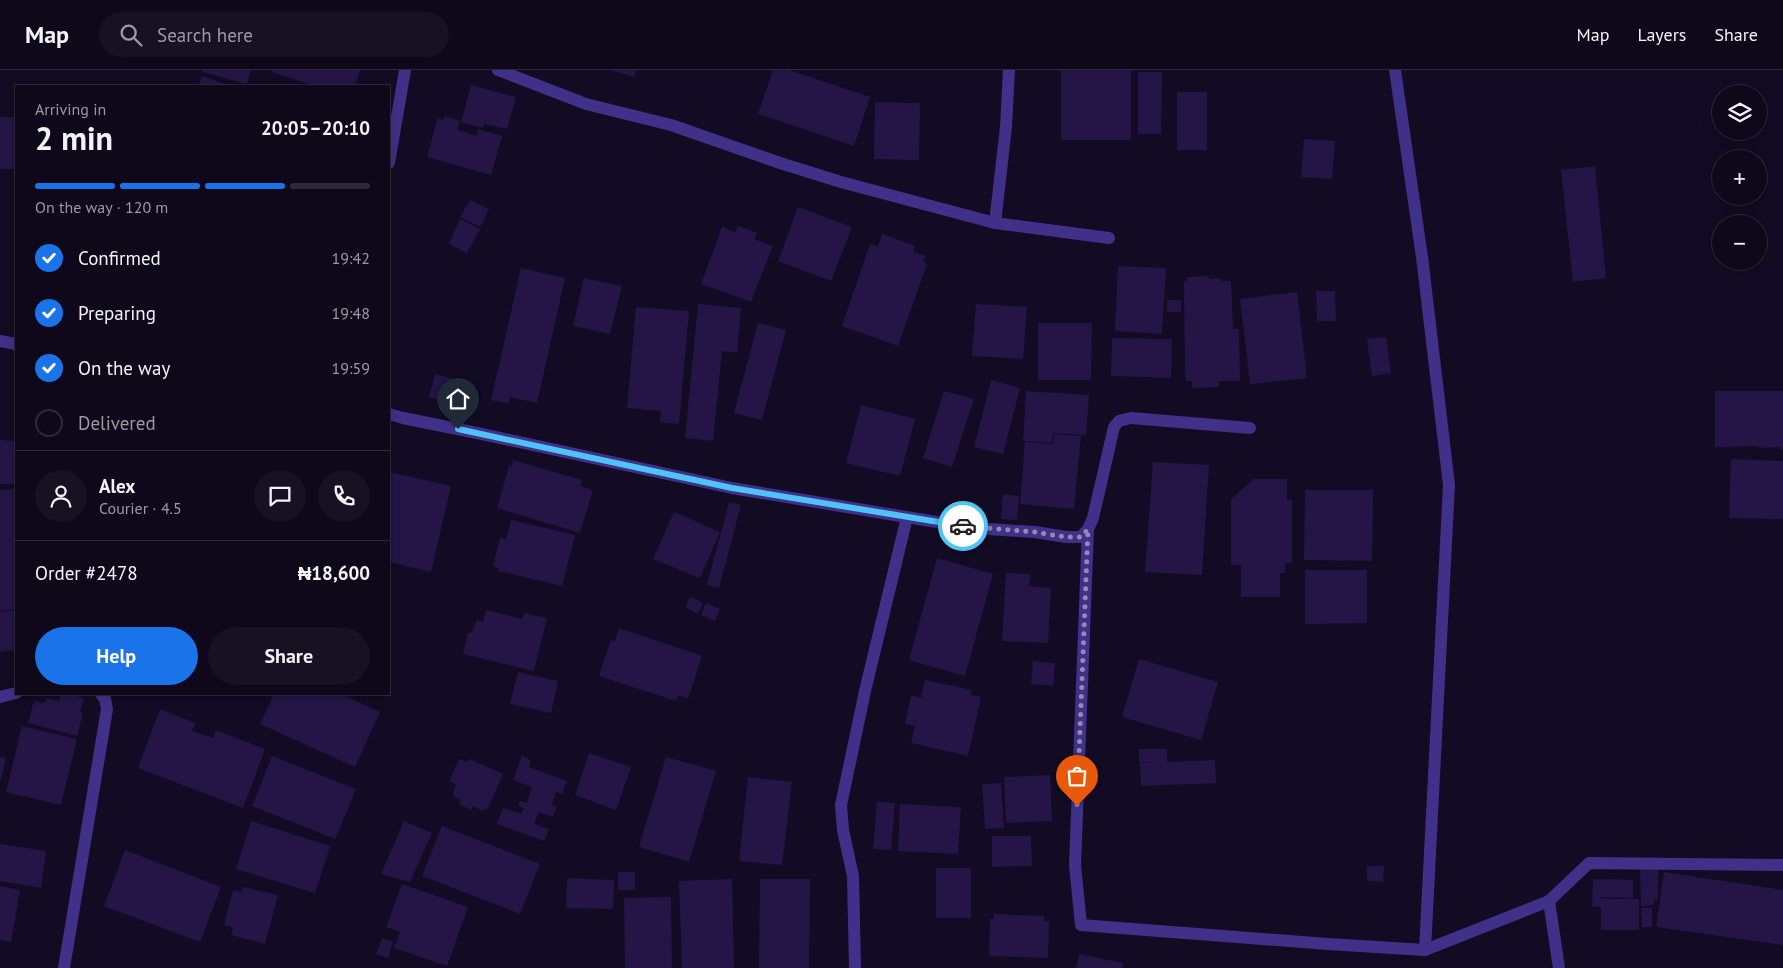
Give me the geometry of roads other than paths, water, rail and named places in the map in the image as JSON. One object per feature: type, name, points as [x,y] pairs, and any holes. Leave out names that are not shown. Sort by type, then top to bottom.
[{"type":"street","points":[[390,157],[405,70]]},
{"type":"street","points":[[498,70],[586,104],[671,125],[840,182],[995,223],[1108,238]]},
{"type":"street","points":[[995,223],[1006,126],[1009,70]]},
{"type":"street","points":[[1395,70],[1422,256],[1448,485],[1426,950]]},
{"type":"street","points":[[0,340],[15,344]]},
{"type":"street","points":[[390,414],[732,488],[973,528],[1034,532],[1066,537],[1081,537],[1088,529],[1093,518],[1114,427],[1119,421],[1131,418],[1250,428]]},
{"type":"street","points":[[855,968],[853,876],[842,830],[840,805],[907,517]]},
{"type":"street","points":[[1088,529],[1075,865],[1081,925],[1426,950],[1549,901],[1589,863],[1783,865]]},
{"type":"street","points":[[0,697],[15,693]]},
{"type":"street","points":[[64,968],[107,710],[103,695]]},
{"type":"street","points":[[1549,901],[1559,968]]}]
